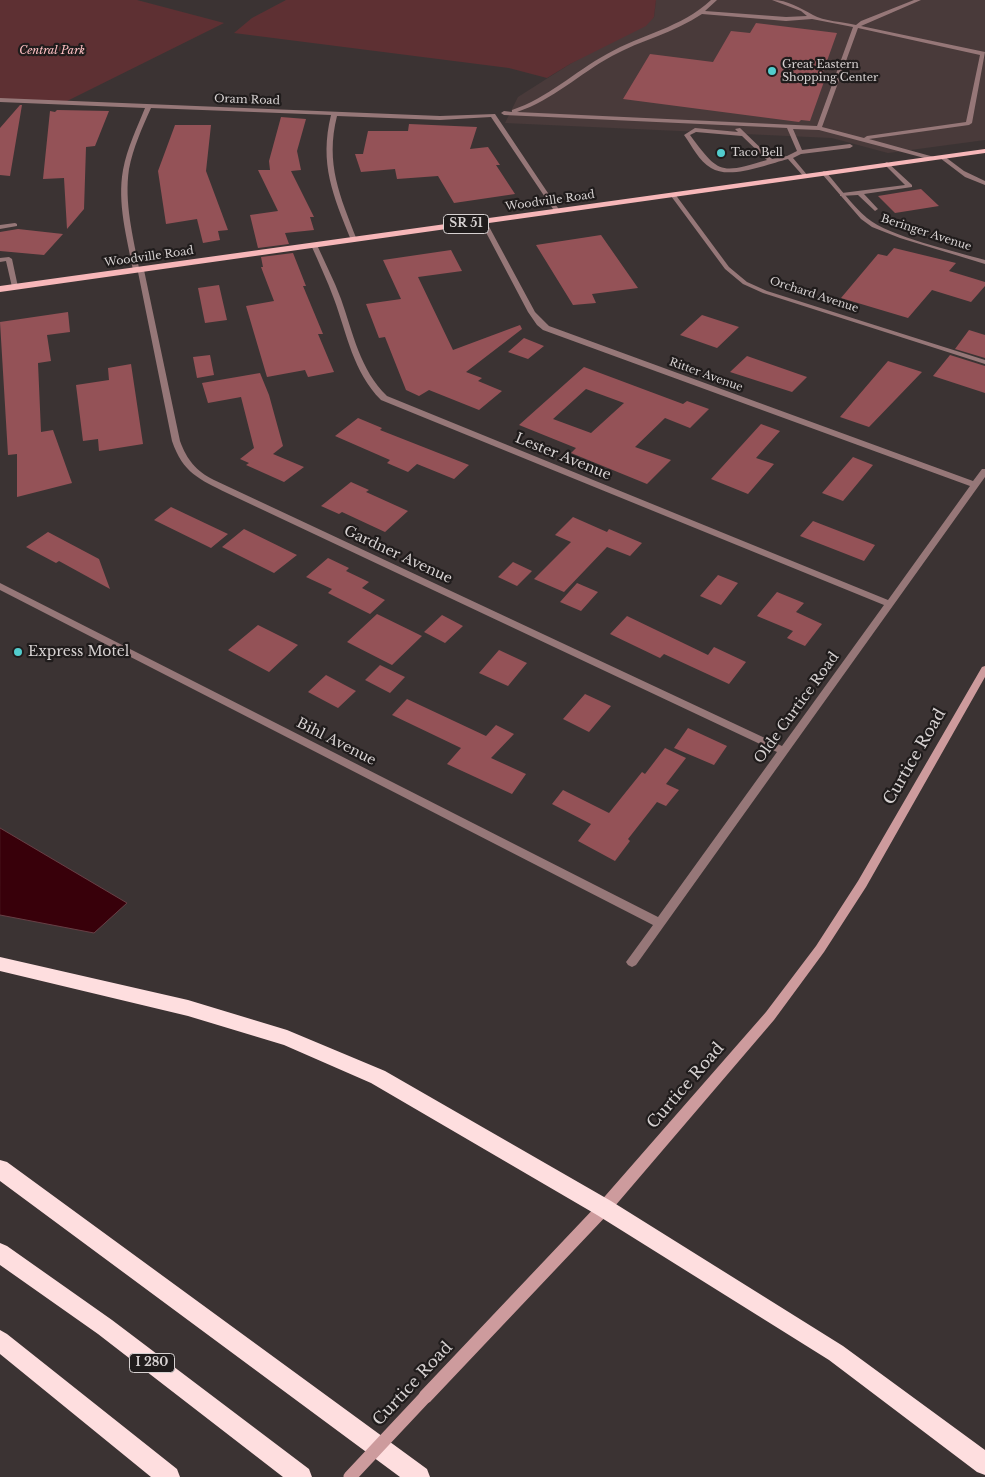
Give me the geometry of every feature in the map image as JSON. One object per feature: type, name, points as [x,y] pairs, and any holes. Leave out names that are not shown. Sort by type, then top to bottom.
[{"type":"highway","points":[[0,964],[188,1008],[287,1038],[378,1077],[604,1208],[836,1353],[985,1464]]},
{"type":"highway","points":[[0,1169],[419,1477]]},
{"type":"highway","name":"I 280","points":[[0,1253],[105,1327],[301,1477]]},
{"type":"highway","points":[[0,1342],[169,1477]]},
{"type":"main road","name":"Woodville Road","points":[[0,289],[985,151]]},
{"type":"street","points":[[504,113],[538,102],[622,47],[680,25],[714,0]]},
{"type":"street","points":[[775,0],[803,10],[812,17]]},
{"type":"street","points":[[818,128],[852,32],[857,26],[918,0]]},
{"type":"street","points":[[700,12],[786,19],[812,17],[984,54],[970,123],[862,139]]},
{"type":"street","name":"Oram Road","points":[[0,100],[440,118],[504,113]]},
{"type":"street","name":"Gardner Avenue","points":[[150,106],[134,142],[125,178],[126,203],[138,270],[182,461],[189,468],[230,491],[784,751]]},
{"type":"street","points":[[504,113],[818,128],[932,158]]},
{"type":"street","points":[[334,114],[327,139],[329,168],[354,240]]},
{"type":"street","points":[[493,115],[557,211]]},
{"type":"street","points":[[732,123],[771,161]]},
{"type":"street","points":[[789,126],[800,152]]},
{"type":"street","points":[[742,134],[695,130],[688,135],[713,167],[723,170],[749,168],[789,158],[800,152],[850,146]]},
{"type":"street","points":[[942,156],[961,174],[985,183]]},
{"type":"street","points":[[789,158],[805,176]]},
{"type":"street","points":[[842,196],[910,186],[887,164]]},
{"type":"street","name":"Beringer Avenue","points":[[824,173],[842,196],[863,218],[874,226],[902,237],[985,262]]},
{"type":"street","points":[[860,193],[875,209]]},
{"type":"street","name":"Orchard Avenue","points":[[673,194],[726,268],[745,283],[765,292],[985,362]]},
{"type":"street","name":"Ritter Avenue","points":[[484,221],[532,312],[546,328],[975,485]]},
{"type":"street","points":[[0,227],[15,225]]},
{"type":"street","name":"Lester Avenue","points":[[314,245],[336,297],[360,364],[373,387],[384,398],[890,604]]},
{"type":"street","points":[[0,260],[9,259],[15,287]]},
{"type":"street","name":"Olde Curtice Road","points":[[632,962],[985,471]]},
{"type":"street","name":"Bihl Avenue","points":[[0,586],[660,923]]},
{"type":"street","name":"Curtice Road","points":[[350,1477],[604,1208],[770,1016],[820,949],[862,884],[985,669]]},
{"type":"shaded area","name":"Great Eastern Shopping Center","points":[[656,0],[985,0],[985,140],[888,153],[832,138],[505,123],[518,97],[570,64],[654,17]]},
{"type":"shaded area","points":[[0,828],[127,903],[94,933],[0,915]]},
{"type":"green space","name":"Central Park","points":[[0,0],[137,0],[224,23],[63,103],[0,100]]},
{"type":"green space","points":[[286,0],[656,0],[654,17],[646,26],[570,64],[547,78],[509,68],[234,33],[252,18]]},
{"type":"building","points":[[756,23],[837,33],[822,75],[826,76],[810,121],[801,120],[799,122],[623,99],[650,54],[713,62],[731,31],[750,33]]},
{"type":"building","points":[[22,105],[10,176],[0,175],[0,128]]},
{"type":"building","points":[[57,110],[109,111],[95,146],[86,147],[84,209],[67,229],[64,178],[43,179],[50,111],[55,112]]},
{"type":"building","points":[[281,117],[306,119],[297,151],[301,170],[291,171],[314,217],[310,217],[314,230],[285,233],[289,244],[258,248],[250,215],[278,211],[258,170],[270,170],[269,161]]},
{"type":"building","points":[[409,124],[477,127],[470,149],[488,147],[500,165],[496,165],[515,194],[454,203],[438,176],[397,179],[395,169],[361,172],[355,154],[363,154],[368,131],[408,131]]},
{"type":"building","points":[[175,125],[211,125],[206,171],[228,230],[218,231],[220,240],[203,243],[197,219],[166,224],[158,171]]},
{"type":"building","points":[[921,189],[939,206],[895,213],[878,196]]},
{"type":"building","points":[[18,229],[63,234],[44,255],[0,251],[0,232]]},
{"type":"building","points":[[601,235],[638,288],[592,294],[596,303],[573,305],[536,245]]},
{"type":"building","points":[[894,248],[956,263],[949,271],[985,282],[985,286],[971,302],[932,290],[908,318],[841,298],[878,254],[887,256]]},
{"type":"building","points":[[451,250],[462,271],[418,277],[453,350],[520,325],[522,329],[466,372],[482,378],[478,381],[502,391],[479,410],[429,390],[419,396],[406,390],[385,337],[379,338],[366,304],[401,299],[383,260]]},
{"type":"building","points":[[293,253],[306,286],[303,286],[323,334],[318,334],[334,372],[308,377],[305,370],[267,377],[246,306],[274,301],[261,267],[263,267],[261,257]]},
{"type":"building","points":[[219,285],[227,320],[205,323],[198,288]]},
{"type":"building","points":[[68,312],[70,332],[47,335],[51,361],[38,363],[41,432],[53,430],[72,483],[17,497],[17,454],[8,455],[0,322]]},
{"type":"building","points":[[702,315],[739,327],[717,348],[680,335]]},
{"type":"building","points":[[969,330],[985,335],[985,358],[955,349]]},
{"type":"building","points":[[524,338],[544,346],[528,359],[508,352]]},
{"type":"building","points":[[210,355],[214,375],[197,378],[193,357]]},
{"type":"building","points":[[950,355],[985,366],[985,393],[933,376]]},
{"type":"building","points":[[747,356],[807,377],[792,392],[730,372]]},
{"type":"building","points":[[888,361],[922,372],[869,427],[840,417]]},
{"type":"building","points":[[131,364],[143,444],[99,451],[98,439],[83,441],[76,385],[109,380],[108,368]]},
{"type":"building","points":[[584,367],[683,404],[687,401],[709,409],[690,428],[665,418],[635,447],[671,460],[647,484],[571,453],[576,448],[519,425]],"holes":[[[586,389],[624,403],[591,433],[553,419]]]},
{"type":"building","points":[[260,373],[269,395],[283,446],[273,454],[304,467],[284,482],[246,465],[249,463],[240,459],[254,448],[241,397],[208,403],[202,383]]},
{"type":"building","points":[[358,418],[382,428],[380,430],[469,465],[454,479],[417,464],[408,472],[387,463],[390,460],[335,436]]},
{"type":"building","points":[[761,424],[780,431],[756,458],[774,464],[748,494],[711,479]]},
{"type":"building","points":[[853,457],[873,465],[843,501],[822,493]]},
{"type":"building","points":[[351,482],[369,490],[366,492],[408,511],[385,532],[342,512],[339,514],[321,506]]},
{"type":"building","points":[[171,507],[228,534],[211,548],[154,520]]},
{"type":"building","points":[[573,517],[607,532],[609,529],[642,543],[630,556],[607,547],[564,592],[534,579],[571,542],[555,535]]},
{"type":"building","points":[[813,521],[875,545],[864,561],[800,536]]},
{"type":"building","points":[[244,529],[297,555],[274,573],[222,547]]},
{"type":"building","points":[[48,532],[99,559],[110,589],[59,561],[56,563],[26,547]]},
{"type":"building","points":[[328,558],[349,568],[346,571],[369,582],[362,588],[385,600],[370,614],[328,593],[332,589],[306,577]]},
{"type":"building","points":[[513,562],[532,571],[517,586],[498,577]]},
{"type":"building","points":[[718,575],[738,583],[721,605],[700,596]]},
{"type":"building","points":[[577,583],[598,592],[581,611],[560,602]]},
{"type":"building","points":[[777,592],[804,603],[796,612],[822,624],[805,646],[787,638],[793,631],[757,616]]},
{"type":"building","points":[[377,614],[422,636],[392,665],[347,642]]},
{"type":"building","points":[[442,615],[463,626],[445,643],[424,632]]},
{"type":"building","points":[[627,616],[708,655],[714,647],[746,662],[729,684],[664,654],[660,658],[610,634]]},
{"type":"building","points":[[258,625],[298,645],[269,672],[228,650]]},
{"type":"building","points":[[499,650],[527,663],[508,686],[479,673]]},
{"type":"building","points":[[380,665],[405,677],[390,693],[365,680]]},
{"type":"building","points":[[326,675],[356,691],[338,708],[308,692]]},
{"type":"building","points":[[585,694],[611,706],[589,732],[563,719]]},
{"type":"building","points":[[407,699],[486,736],[496,725],[514,734],[491,758],[526,774],[512,794],[447,764],[461,748],[392,715]]},
{"type":"building","points":[[688,728],[727,746],[714,765],[674,748]]},
{"type":"building","points":[[665,748],[686,758],[666,784],[679,790],[666,806],[657,802],[628,839],[630,841],[615,861],[578,841],[591,824],[552,804],[563,790],[609,813],[642,772],[645,774]]},
{"type":"place","name":"Great Eastern Shopping Center","points":[[772,71]]},
{"type":"place","name":"Taco Bell","points":[[721,153]]},
{"type":"place","name":"Express Motel","points":[[18,652]]}]
